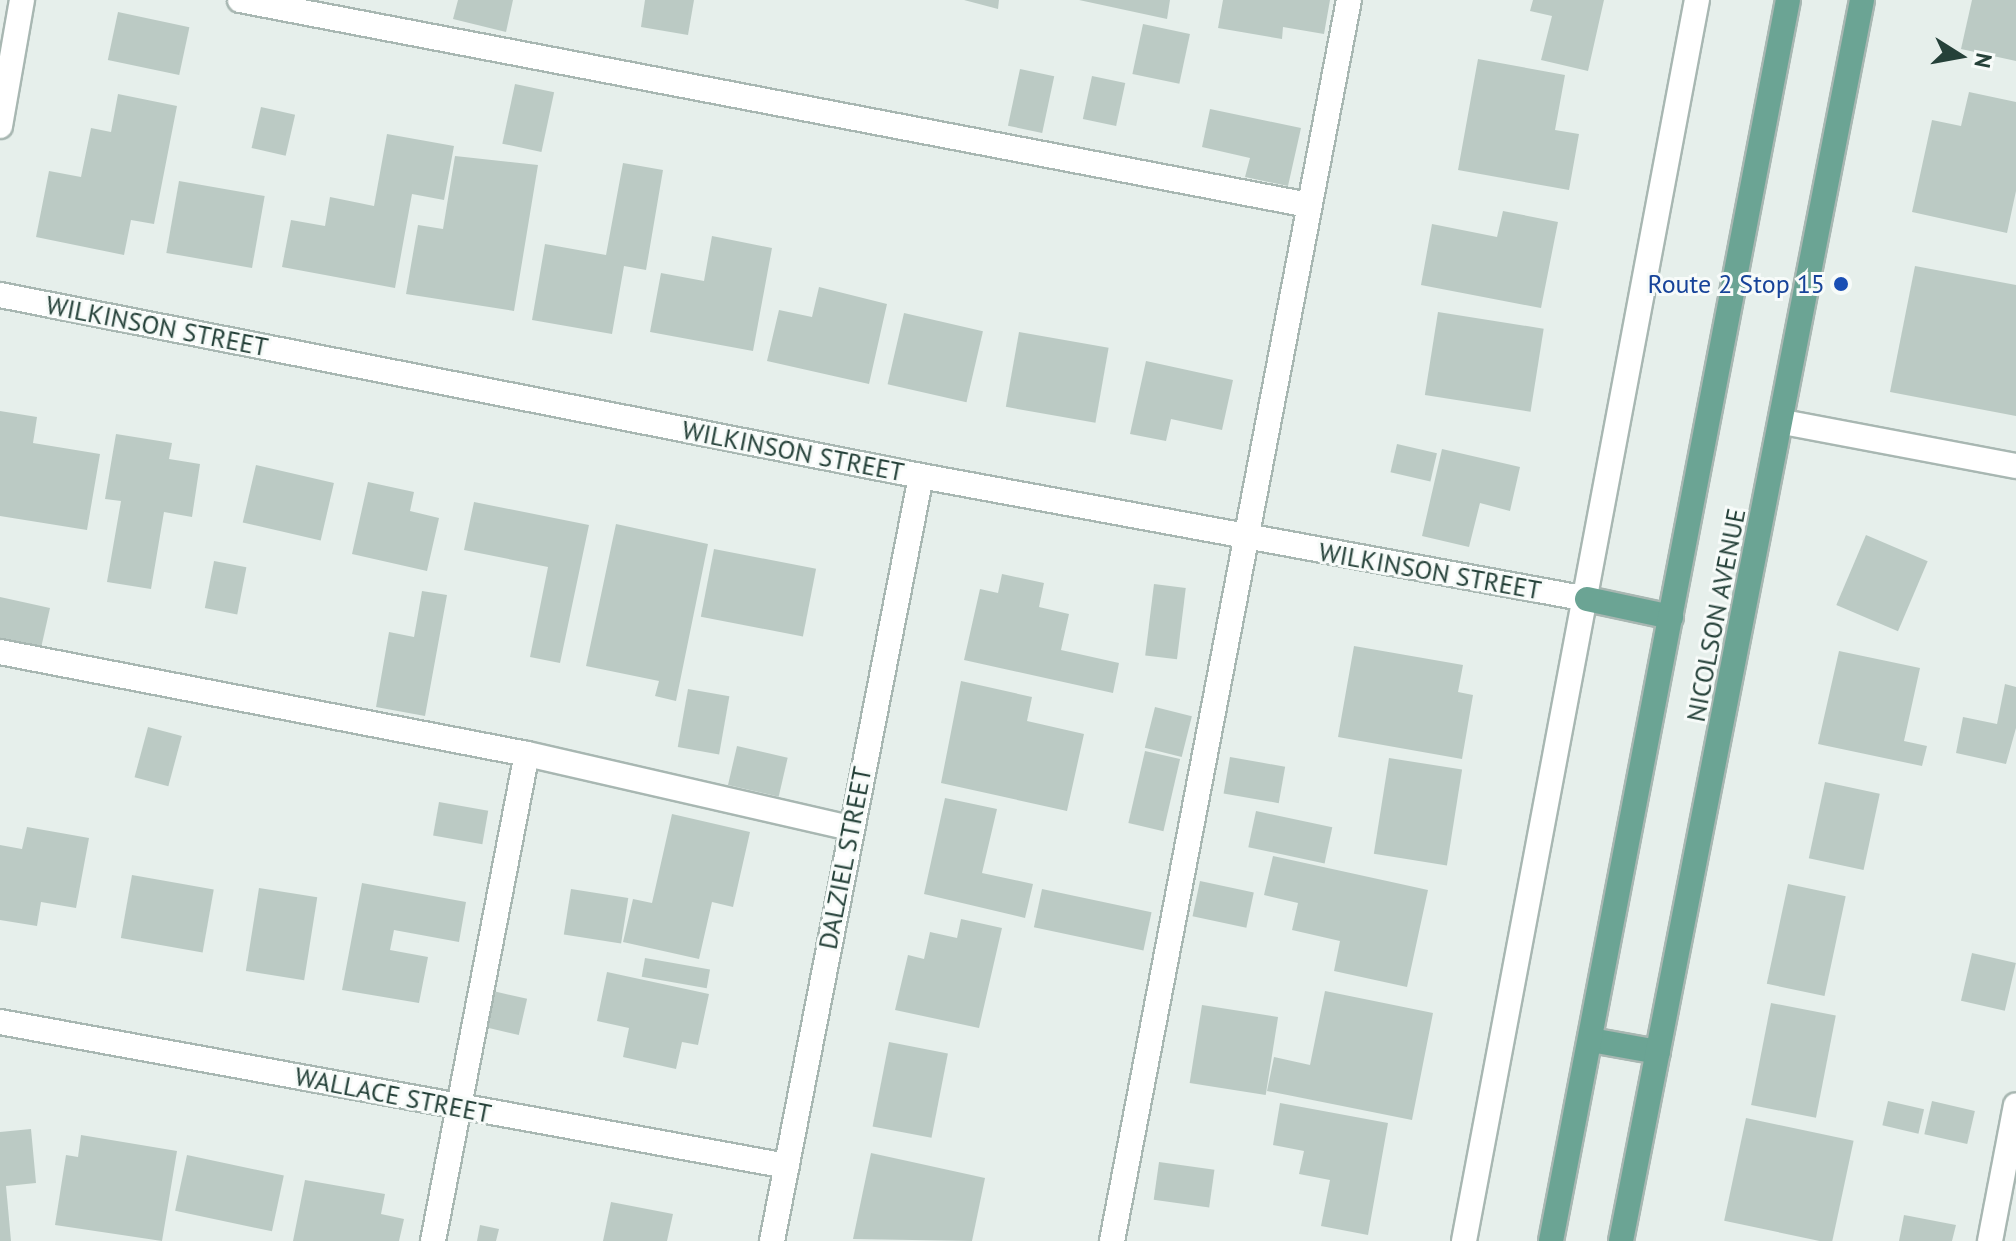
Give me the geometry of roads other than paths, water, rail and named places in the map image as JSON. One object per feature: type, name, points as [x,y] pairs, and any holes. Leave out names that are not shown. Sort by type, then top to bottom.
[{"type":"main road","name":"NICOLSON AVENUE","points":[[1551,1241],[1788,0]]},
{"type":"main road","name":"NICOLSON AVENUE","points":[[1621,1241],[1783,422],[1862,0]]},
{"type":"main road","points":[[1587,599],[1671,617]]},
{"type":"main road","points":[[1591,1040],[1658,1052]]},
{"type":"street","points":[[0,126],[22,0]]},
{"type":"street","points":[[240,0],[1309,205]]},
{"type":"street","points":[[1112,1241],[1349,0]]},
{"type":"street","points":[[1464,1241],[1587,599],[1697,0]]},
{"type":"street","name":"WILKINSON STREET","points":[[0,295],[921,476],[1587,599]]},
{"type":"street","points":[[1783,422],[2016,466]]},
{"type":"street","name":"DALZIEL STREET","points":[[772,1241],[921,476]]},
{"type":"street","points":[[0,652],[527,754],[850,828]]},
{"type":"street","points":[[433,1241],[527,754]]},
{"type":"street","name":"WALLACE STREET","points":[[0,1022],[787,1166]]},
{"type":"street","points":[[1990,1241],[2016,1105]]},
{"type":"place","name":"Route 2 Stop 15","points":[[1841,284]]}]
